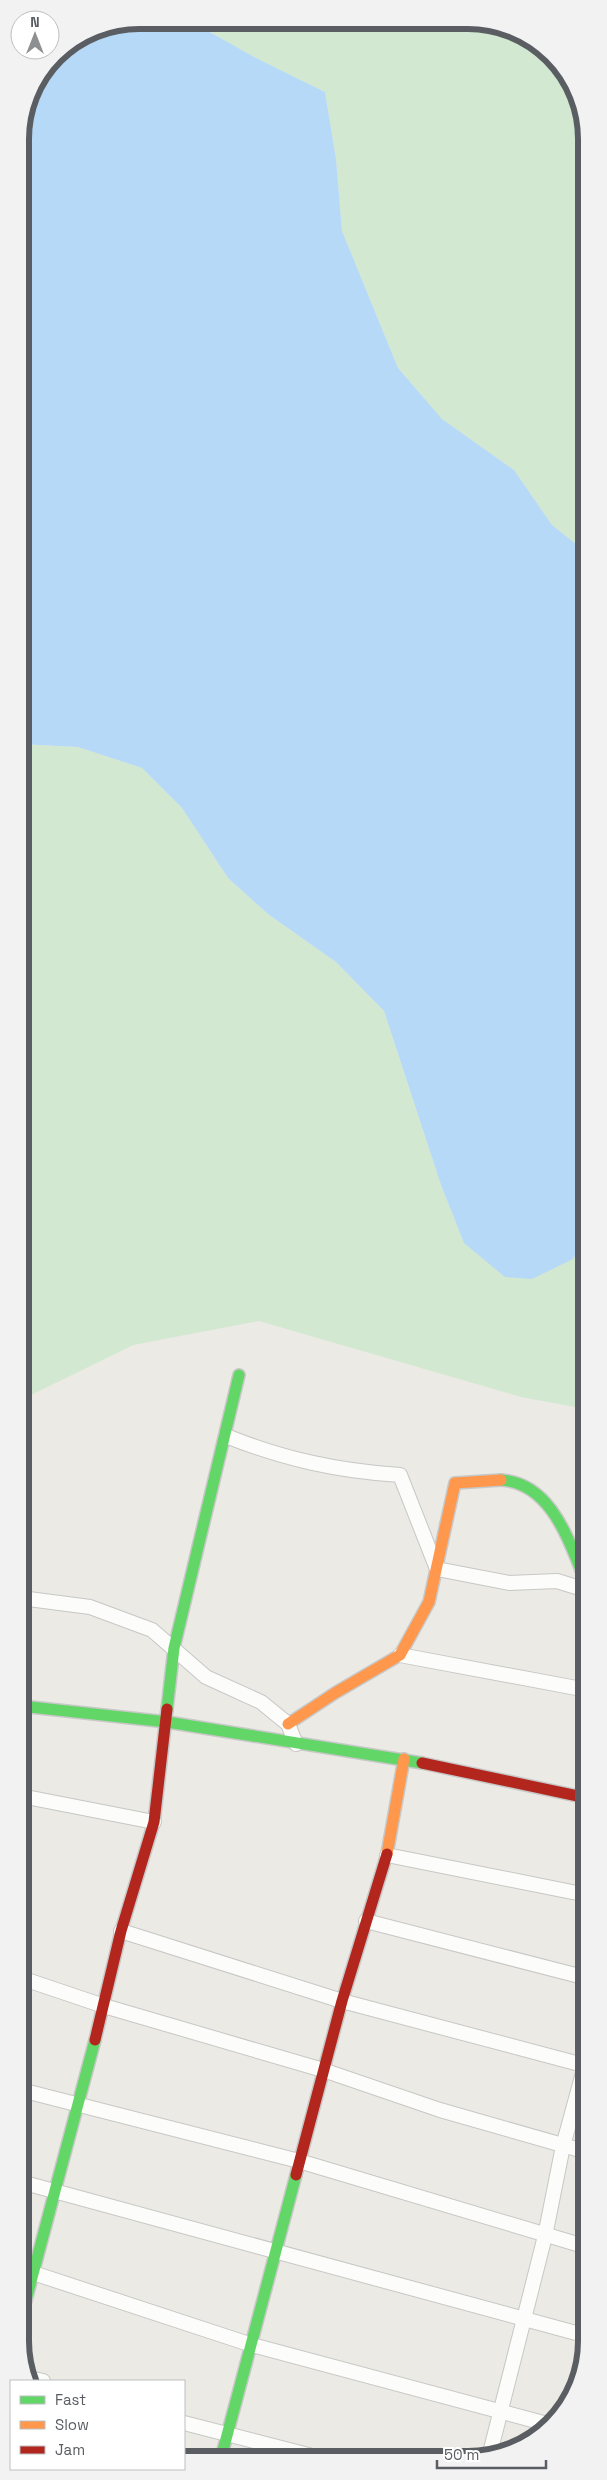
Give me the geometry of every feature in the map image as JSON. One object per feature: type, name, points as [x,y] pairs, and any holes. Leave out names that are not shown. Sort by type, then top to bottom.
[{"type":"street","points":[[29,2265],[54,2191],[104,2006],[121,1931],[154,1822],[174,1648],[239,1375]]},
{"type":"street","points":[[226,1436],[280,1456],[333,1468],[400,1475],[437,1569]]},
{"type":"street","points":[[288,1724],[335,1693],[400,1655],[429,1602],[455,1483],[489,1479],[520,1484],[554,1512],[578,1564]]},
{"type":"street","points":[[437,1569],[509,1583],[557,1581],[578,1588]]},
{"type":"street","points":[[29,1599],[90,1606],[152,1630],[206,1677],[261,1702],[288,1724],[296,1744]]},
{"type":"street","points":[[400,1655],[578,1688]]},
{"type":"street","points":[[29,1707],[167,1722],[296,1744],[404,1759],[578,1796]]},
{"type":"street","points":[[223,2451],[252,2345],[274,2251],[342,2001],[386,1856],[404,1759]]},
{"type":"street","points":[[29,1798],[154,1822]]},
{"type":"street","points":[[386,1856],[578,1893]]},
{"type":"street","points":[[366,1921],[578,1976]]},
{"type":"street","points":[[121,1931],[342,2001],[578,2060]]},
{"type":"street","points":[[29,1981],[104,2006],[324,2070],[440,2110],[578,2150]]},
{"type":"street","points":[[491,2449],[545,2236],[563,2146],[578,2091]]},
{"type":"street","points":[[29,2092],[299,2161],[578,2245]]},
{"type":"street","points":[[29,2184],[578,2334]]},
{"type":"street","points":[[29,2272],[252,2345],[542,2422]]},
{"type":"street","points":[[185,2423],[227,2436],[290,2451]]},
{"type":"green space","points":[[207,29],[483,30],[504,35],[523,43],[541,56],[560,78],[572,103],[576,117],[578,139],[578,546],[552,525],[514,470],[442,419],[398,368],[342,231],[336,159],[325,92],[241,50]]},
{"type":"green space","points":[[29,744],[78,747],[142,768],[182,808],[228,878],[268,914],[336,962],[384,1011],[441,1185],[464,1243],[573,1259],[578,1252],[578,1408],[521,1397],[259,1321],[133,1345],[29,1396]]},
{"type":"water","points":[[206,29],[254,57],[325,92],[336,159],[342,231],[398,368],[442,419],[514,470],[552,525],[578,546],[578,1252],[573,1259],[532,1279],[505,1277],[464,1243],[441,1185],[384,1011],[336,962],[268,914],[228,878],[182,808],[142,768],[78,747],[29,744],[29,131],[32,110],[47,78],[56,66],[72,51],[90,40],[110,32],[124,30]]},
{"type":"traffic: fast","points":[[167,1709],[174,1648],[239,1375]]},
{"type":"traffic: fast","points":[[501,1480],[519,1484],[533,1492],[546,1503],[565,1533],[578,1562]]},
{"type":"traffic: fast","points":[[29,1707],[167,1722],[422,1763]]},
{"type":"traffic: fast","points":[[29,2289],[95,2040]]},
{"type":"traffic: fast","points":[[223,2451],[296,2175]]},
{"type":"traffic: slow","points":[[288,1724],[335,1693],[400,1655],[429,1602],[455,1483],[501,1480]]},
{"type":"traffic: slow","points":[[387,1854],[404,1759]]},
{"type":"traffic: jam","points":[[95,2040],[121,1931],[154,1822],[167,1709]]},
{"type":"traffic: jam","points":[[422,1763],[578,1796]]},
{"type":"traffic: jam","points":[[296,2175],[342,2001],[387,1854]]}]
